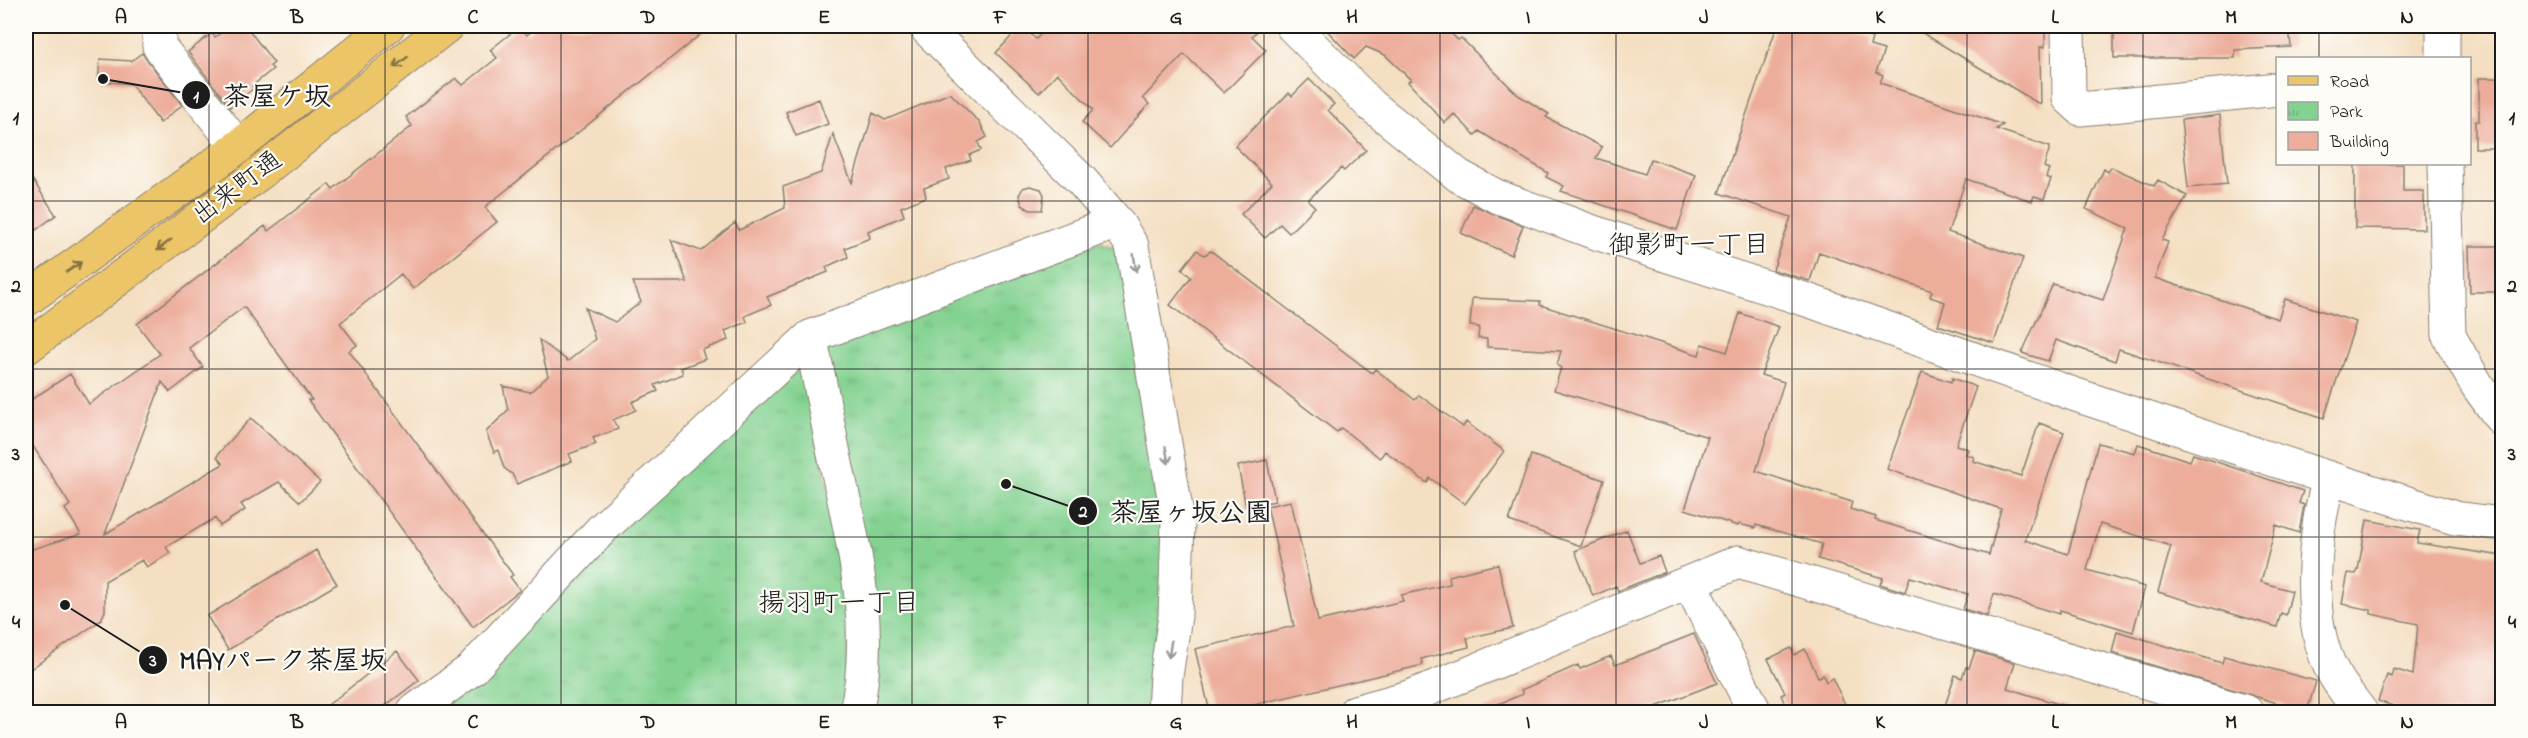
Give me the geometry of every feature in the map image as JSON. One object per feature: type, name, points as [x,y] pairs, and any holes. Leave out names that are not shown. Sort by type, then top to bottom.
[{"type":"main road","name":"出来町通","points":[[26,300],[238,147],[388,26]]},
{"type":"main road","name":"出来町通","points":[[26,348],[260,173],[447,26]]},
{"type":"street","points":[[159,26],[159,46],[238,147]]},
{"type":"street","points":[[939,26],[928,30],[1081,180],[1117,222],[1132,246],[1178,521],[1176,604],[1166,676],[1164,712]]},
{"type":"street","points":[[1292,26],[1371,105],[1459,176],[1496,196],[1593,232],[1810,302],[2076,395],[2329,478],[2455,519],[2502,524]]},
{"type":"street","points":[[2068,26],[2069,98],[2081,109],[2276,89]]},
{"type":"street","points":[[2443,26],[2443,57]]},
{"type":"street","points":[[2445,165],[2449,336],[2477,385],[2502,420]]},
{"type":"street","points":[[414,712],[472,669],[602,529],[810,337],[1117,222]]},
{"type":"street","points":[[810,337],[859,578],[863,632],[861,692],[856,712]]},
{"type":"street","points":[[2329,478],[2323,503],[2316,561],[2315,594],[2319,624],[2333,673],[2361,712]]},
{"type":"street","points":[[1355,712],[1406,698],[1738,562],[2247,712]]},
{"type":"street","points":[[1689,584],[1755,712]]},
{"type":"green space","points":[[1099,242],[1120,250],[1167,525],[1167,581],[1145,712],[868,712],[825,351],[833,337]]},
{"type":"green space","points":[[802,367],[841,548],[849,619],[845,712],[429,712],[659,493]]},
{"type":"building","points":[[230,26],[246,26],[274,63],[270,66],[273,69],[252,86],[254,88],[230,107],[188,52],[212,33],[215,37]]},
{"type":"building","points":[[520,26],[527,35],[538,26],[711,26],[485,207],[497,222],[413,289],[401,274],[340,323],[357,345],[349,351],[513,575],[510,577],[520,590],[473,627],[308,400],[312,400],[244,307],[189,348],[203,367],[170,392],[162,382],[105,534],[223,464],[217,457],[219,453],[251,418],[320,482],[300,502],[279,482],[241,504],[245,510],[220,526],[215,518],[166,547],[170,553],[147,567],[142,560],[105,581],[105,611],[101,620],[26,672],[26,551],[81,534],[65,509],[70,505],[26,435],[26,403],[70,374],[89,404],[160,354],[137,324],[265,226],[268,231],[329,184],[333,189],[412,126],[406,117],[456,78],[463,85],[497,58],[490,50]]},
{"type":"building","points":[[1021,26],[1036,39],[1049,26],[1262,26],[1252,36],[1266,50],[1224,93],[1184,54],[1143,98],[1149,104],[1110,148],[1082,122],[1093,110],[1057,73],[1039,93],[996,53]]},
{"type":"building","points":[[1323,26],[1443,26],[1458,40],[1461,38],[1518,95],[1549,114],[1546,117],[1602,147],[1596,158],[1645,174],[1651,159],[1696,175],[1677,230],[1561,191],[1564,186],[1546,177],[1548,173],[1479,131],[1475,135],[1454,114],[1445,123],[1408,82],[1411,80],[1385,55],[1366,47],[1354,59]]},
{"type":"building","points":[[1777,26],[1835,26],[1872,38],[1870,46],[1884,50],[1876,72],[1883,75],[1880,83],[2003,125],[1996,129],[2050,147],[2044,167],[2049,169],[2046,177],[2051,179],[2044,199],[2034,196],[2032,201],[1966,179],[1948,232],[2023,258],[1994,343],[1938,325],[1945,302],[1930,297],[1932,291],[1819,252],[1810,281],[1773,270],[1791,217],[1719,193]]},
{"type":"building","points":[[1911,26],[2045,26],[2045,47],[2040,47],[2041,105]]},
{"type":"building","points":[[2114,26],[2289,26],[2291,47],[2235,50],[2235,58],[2114,58]]},
{"type":"building","points":[[142,53],[182,105],[160,123],[131,84],[98,81],[100,59],[131,61]]},
{"type":"building","points":[[2479,78],[2502,78],[2502,148],[2475,148],[2475,121],[2479,121]]},
{"type":"building","points":[[1309,79],[1334,104],[1328,110],[1366,150],[1344,171],[1341,168],[1308,200],[1315,207],[1289,233],[1280,224],[1265,238],[1241,214],[1272,183],[1235,146],[1289,93],[1292,96]]},
{"type":"building","points":[[950,93],[980,123],[987,137],[978,142],[981,150],[969,155],[971,160],[946,169],[949,179],[924,188],[926,197],[901,207],[904,216],[868,231],[870,238],[845,248],[848,257],[826,267],[828,272],[767,297],[771,305],[745,316],[747,322],[725,331],[728,340],[702,350],[705,359],[681,368],[683,374],[655,385],[658,391],[632,402],[636,410],[613,420],[618,429],[593,438],[596,444],[569,454],[572,461],[517,484],[512,474],[504,468],[498,450],[494,452],[486,432],[508,410],[503,386],[530,392],[548,376],[539,340],[568,361],[595,339],[585,308],[615,322],[641,302],[633,282],[687,282],[671,240],[701,251],[735,223],[739,230],[785,208],[783,187],[821,173],[833,134],[852,183],[873,113],[885,120]]},
{"type":"building","points":[[819,99],[828,124],[796,136],[786,112]]},
{"type":"building","points":[[2220,115],[2227,184],[2188,188],[2181,120]]},
{"type":"building","points":[[2355,165],[2403,165],[2403,191],[2424,191],[2424,229],[2355,228]]},
{"type":"building","points":[[2111,167],[2154,186],[2158,180],[2187,196],[2162,240],[2168,242],[2155,278],[2278,319],[2285,299],[2356,322],[2324,418],[2119,349],[2115,361],[2056,340],[2048,361],[2022,353],[2053,284],[2103,300],[2128,228],[2086,209],[2104,169],[2108,172]]},
{"type":"building","points":[[26,170],[56,215],[36,230],[26,215]]},
{"type":"building","points":[[1030,186],[1041,189],[1044,195],[1042,210],[1030,210],[1022,205],[1019,195],[1023,188]]},
{"type":"building","points":[[1473,205],[1523,226],[1511,255],[1461,233]]},
{"type":"building","points":[[2469,246],[2502,246],[2502,286],[2496,286],[2496,292],[2470,292]]},
{"type":"building","points":[[1197,250],[1204,255],[1211,251],[1372,373],[1375,369],[1415,400],[1419,395],[1463,427],[1466,422],[1504,451],[1465,504],[1430,478],[1427,483],[1385,451],[1380,458],[1341,428],[1337,432],[1170,305],[1191,277],[1182,269]]},
{"type":"building","points":[[1472,298],[1540,301],[1540,305],[1699,355],[1702,344],[1727,352],[1740,313],[1779,327],[1761,375],[1784,382],[1756,471],[1852,502],[1850,509],[1876,517],[1875,520],[1989,555],[2001,509],[1887,469],[1922,372],[1951,382],[1952,378],[1976,387],[1956,445],[1968,449],[1966,454],[1974,457],[1973,461],[2021,476],[2039,423],[2064,432],[2025,540],[2068,554],[2098,443],[2135,453],[2138,444],[2190,461],[2193,454],[2303,491],[2299,503],[2304,505],[2299,533],[2276,525],[2261,582],[2292,591],[2286,615],[2281,613],[2277,627],[2158,592],[2171,546],[2100,524],[2087,570],[2145,587],[2133,632],[2060,610],[2059,614],[1994,594],[1987,616],[1963,609],[1968,594],[1910,577],[1905,592],[1880,584],[1883,578],[1818,559],[1822,544],[1756,525],[1755,528],[1739,524],[1738,526],[1685,509],[1708,437],[1554,390],[1561,368],[1557,365],[1561,351],[1487,347],[1487,339],[1478,338],[1479,327],[1470,326]]},
{"type":"building","points":[[1531,455],[1604,480],[1581,546],[1509,521]]},
{"type":"building","points":[[1267,460],[1275,501],[1246,507],[1238,466]]},
{"type":"building","points":[[1291,501],[1318,621],[1403,601],[1401,595],[1450,584],[1449,576],[1498,564],[1513,628],[1467,638],[1469,647],[1421,659],[1423,665],[1224,712],[1210,712],[1195,649],[1294,626],[1267,506]]},
{"type":"building","points":[[2367,520],[2420,530],[2417,543],[2502,556],[2502,712],[2412,712],[2378,701],[2387,675],[2392,677],[2394,669],[2413,675],[2418,624],[2371,614],[2371,610],[2342,604],[2348,573],[2356,574],[2358,570]]},
{"type":"building","points":[[1627,530],[1640,563],[1659,556],[1665,572],[1618,591],[1616,586],[1593,596],[1575,551]]},
{"type":"building","points":[[316,550],[337,584],[228,650],[207,616]]},
{"type":"building","points":[[2117,631],[2222,663],[2224,656],[2316,681],[2307,712],[2112,653]]},
{"type":"building","points":[[1694,634],[1717,683],[1643,712],[1478,712],[1523,694],[1521,690],[1578,665],[1580,669],[1611,656],[1615,665]]},
{"type":"building","points":[[1791,648],[1794,655],[1805,649],[1818,677],[1823,675],[1826,682],[1832,678],[1849,712],[1789,712],[1781,695],[1785,693],[1768,659]]},
{"type":"building","points":[[397,651],[419,680],[377,712],[319,712]]},
{"type":"building","points":[[1975,651],[2015,663],[2007,688],[2068,707],[2067,712],[1943,712],[1955,675],[1962,678],[1966,667],[1969,668]]},
{"type":"place","name":"茶屋ケ坂","points":[[103,79]]},
{"type":"place","name":"茶屋ヶ坂公園","points":[[1006,484]]},
{"type":"place","name":"MAYパーク茶屋坂","points":[[65,605]]},
{"type":"district","name":"御影町一丁目","points":[[1689,246]]},
{"type":"district","name":"揚羽町一丁目","points":[[839,604]]}]
